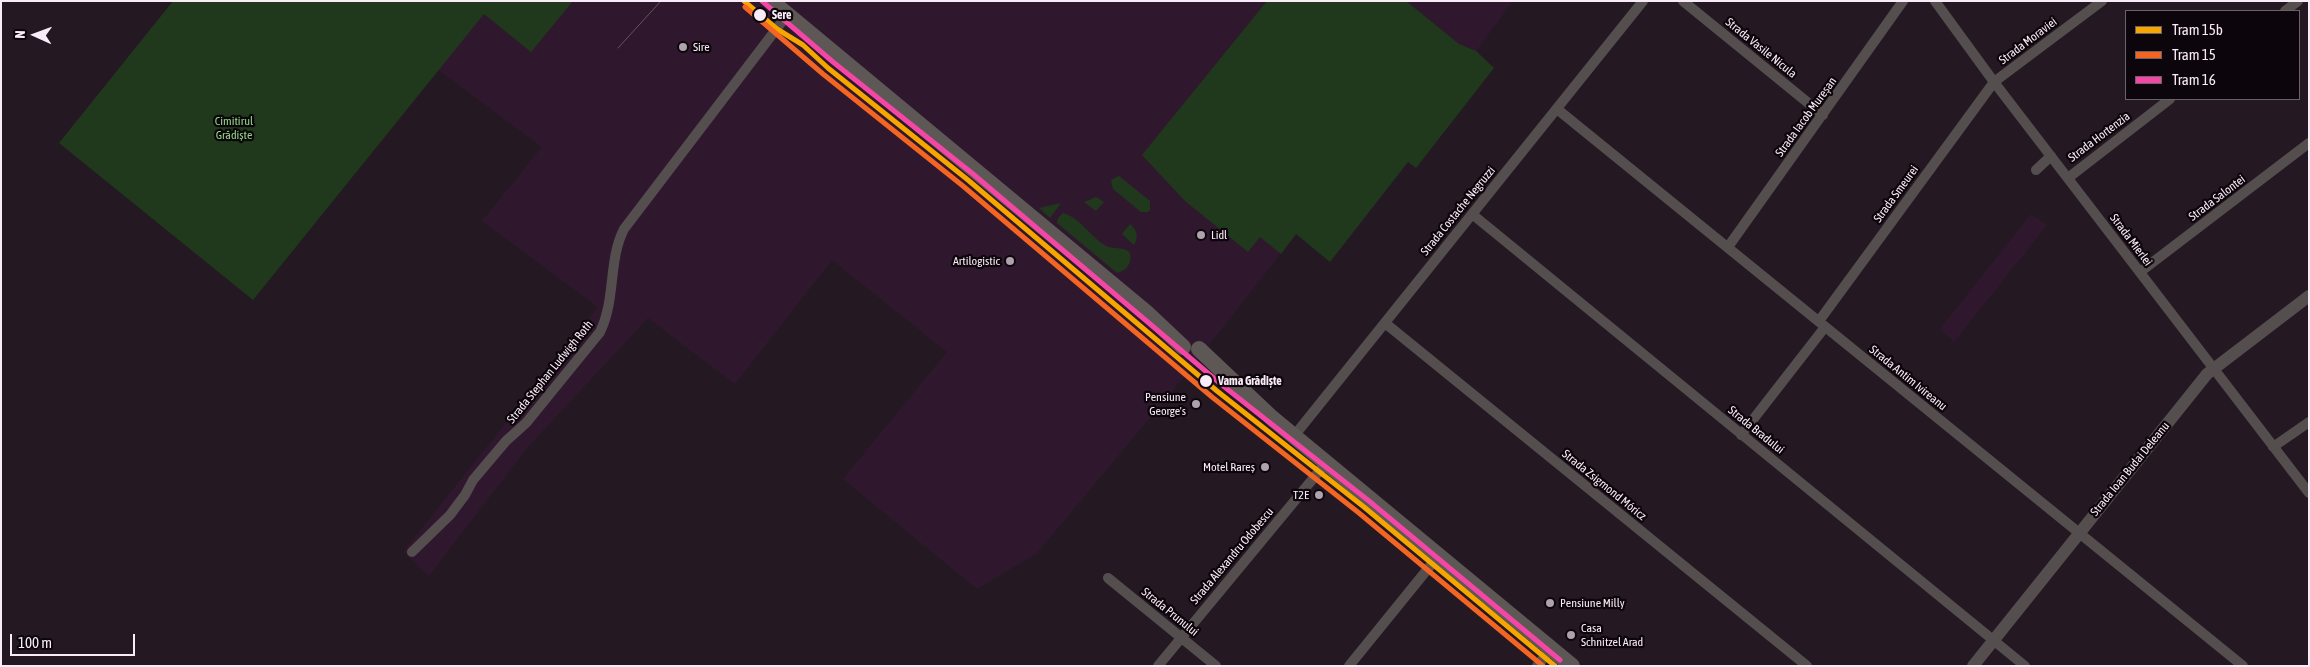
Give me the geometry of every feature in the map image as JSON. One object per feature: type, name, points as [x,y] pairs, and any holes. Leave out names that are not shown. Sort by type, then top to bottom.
[{"type":"main road","points":[[771,1],[1572,666]]},
{"type":"street","name":"Strada Costache Negruzzi","points":[[1294,436],[1643,1]]},
{"type":"street","name":"Strada Vasile Nicula","points":[[1683,1],[1823,115]]},
{"type":"street","name":"Strada Iacob Mureșan","points":[[1728,247],[1903,1]]},
{"type":"street","name":"Strada Mierlei","points":[[1935,1],[1994,82],[2309,493]]},
{"type":"street","name":"Strada Moraviei","points":[[1994,82],[2102,1]]},
{"type":"street","points":[[2286,10],[2298,1]]},
{"type":"street","name":"Strada Stephan Ludwigh Roth","points":[[412,552],[450,514],[465,495],[473,480],[506,441],[526,423],[600,332],[607,318],[617,248],[624,229],[788,15]]},
{"type":"street","name":"Strada Smeurei","points":[[1742,435],[1994,82]]},
{"type":"street","name":"Strada Hortenzia","points":[[2068,178],[2169,100]]},
{"type":"street","name":"Strada Antim Ivireanu","points":[[1557,109],[2243,666]]},
{"type":"street","name":"Strada Salontei","points":[[2140,272],[2309,143]]},
{"type":"street","points":[[2036,170],[2051,156]]},
{"type":"street","name":"Strada Bradului","points":[[1472,214],[2025,666]]},
{"type":"street","name":"Strada Ioan Budai Deleanu","points":[[1973,666],[2213,369],[2309,296]]},
{"type":"street","name":"Strada Zsigmond Móricz","points":[[1385,323],[1807,666]]},
{"type":"street","points":[[2273,447],[2309,422]]},
{"type":"street","name":"Strada Alexandru Odobescu","points":[[1158,666],[1326,462]]},
{"type":"street","points":[[1349,666],[1439,555]]},
{"type":"street","name":"Strada Prunului","points":[[1108,578],[1216,666]]},
{"type":"street","points":[[1537,666],[1551,648]]},
{"type":"shaded area","points":[[173,1],[1513,1],[1476,51],[1494,68],[1416,168],[1408,162],[1330,262],[1296,234],[1184,377],[1037,553],[977,589],[843,479],[947,352],[832,260],[735,384],[648,318],[527,448],[429,576],[403,552],[598,307],[482,221],[542,147],[432,65],[59,143]]},
{"type":"shaded area","points":[[2031,214],[2047,225],[1954,342],[1940,329]]},
{"type":"green space","name":"Cimitirul Grădiște","points":[[173,1],[573,1],[531,52],[484,14],[253,300],[59,143]]},
{"type":"green space","points":[[1267,1],[1406,1],[1459,44],[1476,51],[1494,68],[1416,168],[1408,162],[1330,262],[1296,234],[1281,254],[1260,237],[1248,252],[1185,201],[1142,155]]},
{"type":"green space","points":[[1119,176],[1150,201],[1150,210],[1148,212],[1141,212],[1113,189],[1111,180]]},
{"type":"green space","points":[[1096,197],[1104,202],[1096,211],[1084,202]]},
{"type":"green space","points":[[1061,203],[1050,218],[1039,208]]},
{"type":"green space","points":[[1063,213],[1080,223],[1106,246],[1127,250],[1131,256],[1127,268],[1117,273],[1057,223],[1058,218]]},
{"type":"green space","points":[[1130,224],[1136,233],[1134,245],[1122,234]]},
{"type":"tram line","points":[[618,48],[661,1]]},
{"type":"tram line","name":"15b","points":[[744,1],[777,29],[803,45],[828,68],[968,180],[1217,391],[1364,507],[1555,666]]},
{"type":"tram line","name":"16","points":[[762,1],[833,62],[973,174],[1222,385],[1369,501],[1560,660]]},
{"type":"tram line","name":"15","points":[[745,7],[823,74],[963,186],[1212,397],[1359,513],[1543,666]]},
{"type":"place","name":"Sere","points":[[760,15]]},
{"type":"place","name":"Sire","points":[[683,47]]},
{"type":"place","name":"Lidl","points":[[1201,235]]},
{"type":"place","name":"Artilogistic","points":[[1010,261]]},
{"type":"place","name":"Vama Grădiște","points":[[1206,381]]},
{"type":"place","name":"Pensiune George's","points":[[1196,404]]},
{"type":"place","name":"Motel Rareș","points":[[1265,467]]},
{"type":"place","name":"T2E","points":[[1319,495]]},
{"type":"place","name":"Pensiune Milly","points":[[1550,603]]},
{"type":"place","name":"Casa Schnitzel Arad","points":[[1571,635]]}]
